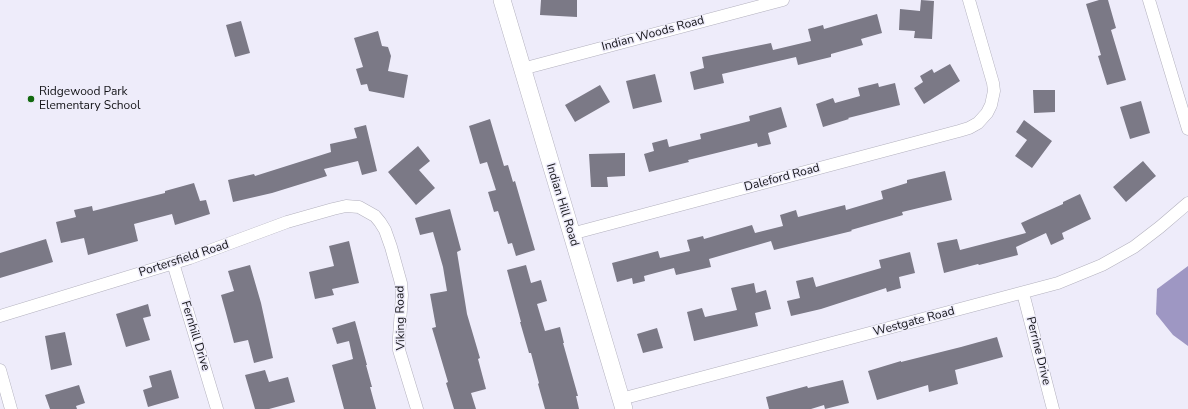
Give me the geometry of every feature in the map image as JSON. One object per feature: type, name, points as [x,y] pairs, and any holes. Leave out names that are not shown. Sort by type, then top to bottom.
[{"type":"street","name":"Indian Hill Road","points":[[502,0],[622,404]]},
{"type":"street","name":"Indian Woods Road","points":[[522,68],[783,0]]},
{"type":"street","name":"Daleford Road","points":[[571,234],[960,131],[978,123],[988,113],[993,99],[993,83],[969,0]]},
{"type":"street","points":[[1149,0],[1188,130]]},
{"type":"street","name":"Westgate Road","points":[[622,404],[1070,279],[1117,257],[1160,228],[1188,203]]},
{"type":"street","name":"Portersfield Road","points":[[0,316],[173,263],[287,222],[346,206],[359,207],[367,210]]},
{"type":"street","name":"Viking Road","points":[[367,210],[375,216],[385,230],[401,283],[402,295],[398,337],[399,350],[417,409]]},
{"type":"street","name":"Fernhill Drive","points":[[173,263],[217,409]]},
{"type":"street","name":"Perrine Drive","points":[[1023,293],[1053,409]]},
{"type":"street","points":[[0,370],[11,409]]},
{"type":"shaded area","points":[[1188,266],[1188,346],[1173,335],[1156,314],[1157,289]]},
{"type":"building","points":[[541,0],[577,0],[577,17],[540,15]]},
{"type":"building","points":[[921,0],[934,1],[932,39],[914,38],[915,31],[899,30],[900,9],[920,11]]},
{"type":"building","points":[[1099,0],[1108,0],[1116,28],[1111,30],[1126,80],[1107,85],[1098,56],[1101,55],[1086,4]]},
{"type":"building","points":[[877,14],[882,33],[861,39],[863,45],[831,54],[831,57],[798,65],[796,57],[722,74],[724,83],[694,90],[690,72],[704,68],[702,57],[771,43],[773,50],[811,41],[808,29],[823,25],[824,29]]},
{"type":"building","points":[[241,21],[250,53],[235,57],[226,25]]},
{"type":"building","points":[[378,31],[382,46],[388,47],[391,56],[388,71],[408,75],[404,98],[369,91],[367,84],[361,85],[356,69],[363,67],[354,38]]},
{"type":"building","points":[[950,64],[960,81],[924,104],[914,88],[923,82],[920,76],[932,69],[934,73]]},
{"type":"building","points":[[655,74],[662,102],[633,109],[626,81]]},
{"type":"building","points":[[878,83],[879,87],[895,83],[900,105],[848,118],[849,119],[823,127],[816,104],[833,98],[835,103],[860,96],[858,88]]},
{"type":"building","points":[[600,85],[610,102],[575,122],[565,105]]},
{"type":"building","points":[[1033,90],[1055,90],[1055,112],[1034,113]]},
{"type":"building","points":[[1141,101],[1150,133],[1130,139],[1120,107]]},
{"type":"building","points":[[781,107],[787,127],[768,133],[771,144],[758,147],[757,143],[688,160],[689,162],[649,172],[644,154],[654,151],[652,143],[667,139],[669,147],[701,139],[700,134],[750,121],[749,116]]},
{"type":"building","points":[[490,119],[504,166],[508,165],[513,182],[515,181],[535,250],[516,256],[512,243],[508,244],[498,211],[494,212],[488,192],[496,190],[487,162],[480,164],[469,126]]},
{"type":"building","points":[[1024,120],[1052,141],[1032,168],[1015,156],[1027,140],[1016,132]]},
{"type":"building","points":[[366,125],[377,171],[362,175],[358,161],[324,169],[327,176],[272,193],[233,202],[228,180],[254,174],[255,176],[331,152],[330,144],[357,138],[354,128]]},
{"type":"building","points":[[418,146],[430,161],[419,170],[435,188],[416,205],[388,172]]},
{"type":"building","points":[[625,153],[625,176],[607,177],[608,187],[591,187],[589,154]]},
{"type":"building","points":[[1143,161],[1156,176],[1126,202],[1113,187]]},
{"type":"building","points":[[945,171],[952,200],[902,212],[903,215],[851,230],[852,231],[774,250],[771,241],[709,259],[711,267],[676,275],[674,268],[644,276],[645,281],[633,284],[632,278],[617,282],[612,263],[658,251],[660,258],[690,251],[687,240],[703,236],[704,239],[752,225],[755,233],[783,226],[780,215],[796,210],[798,217],[845,205],[846,210],[883,199],[881,191],[907,183],[907,180]]},
{"type":"building","points":[[194,183],[200,201],[206,200],[210,214],[175,225],[172,214],[134,224],[138,241],[88,255],[84,238],[61,243],[56,222],[76,217],[74,210],[92,206],[93,211],[165,193],[165,191]]},
{"type":"building","points":[[1080,194],[1091,219],[1062,233],[1064,239],[1051,245],[1046,233],[1016,247],[1018,255],[944,273],[937,243],[957,239],[960,250],[1026,233],[1021,223],[1063,204],[1063,202]]},
{"type":"building","points":[[450,209],[461,250],[457,252],[467,314],[480,358],[478,359],[486,389],[471,393],[476,409],[454,409],[446,383],[448,382],[432,328],[436,327],[430,294],[447,291],[443,267],[433,232],[420,235],[415,218]]},
{"type":"building","points":[[46,239],[53,262],[0,278],[0,253]]},
{"type":"building","points":[[349,241],[359,283],[332,289],[334,295],[315,299],[309,272],[334,266],[329,246]]},
{"type":"building","points":[[910,252],[915,273],[899,277],[901,288],[887,292],[886,288],[821,309],[791,316],[787,301],[800,298],[796,281],[813,277],[816,287],[881,268],[879,260]]},
{"type":"building","points":[[250,265],[261,303],[273,358],[254,363],[248,340],[234,343],[221,295],[234,291],[228,271]]},
{"type":"building","points":[[526,265],[531,283],[541,280],[547,301],[537,304],[545,331],[560,327],[578,396],[576,396],[579,409],[545,409],[531,353],[529,353],[520,322],[507,270]]},
{"type":"building","points":[[754,283],[756,293],[766,290],[771,309],[755,313],[758,326],[694,341],[687,312],[702,308],[705,317],[737,310],[731,288]]},
{"type":"building","points":[[148,304],[151,316],[143,318],[150,340],[126,347],[116,314]]},
{"type":"building","points":[[355,321],[367,365],[372,387],[370,387],[376,409],[344,409],[332,365],[353,359],[349,341],[337,344],[332,328]]},
{"type":"building","points":[[657,328],[663,348],[643,353],[637,334]]},
{"type":"building","points":[[65,332],[72,365],[51,370],[45,336]]},
{"type":"building","points":[[997,337],[1003,357],[955,370],[958,384],[929,392],[928,385],[877,400],[868,371],[901,361]]},
{"type":"building","points":[[171,370],[179,398],[148,407],[143,390],[152,387],[149,376]]},
{"type":"building","points":[[265,370],[269,382],[288,377],[295,402],[269,409],[255,409],[245,375]]},
{"type":"building","points":[[843,380],[849,403],[825,409],[824,405],[811,409],[769,409],[766,397],[807,386],[808,388]]},
{"type":"building","points":[[79,385],[85,403],[76,406],[77,409],[50,409],[45,395]]},
{"type":"place","name":"Ridgewood Park Elementary School","points":[[31,99]]}]
